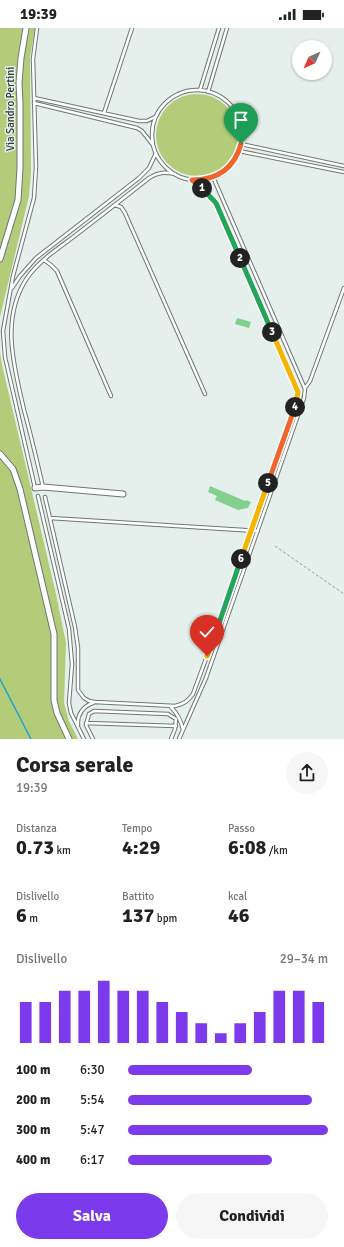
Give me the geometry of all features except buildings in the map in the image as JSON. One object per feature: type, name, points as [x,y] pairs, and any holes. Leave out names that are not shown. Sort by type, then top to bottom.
[{"type":"street","name":"Via Sandro Pertini","points":[[0,259],[18,200],[20,168],[20,58],[26,28]]},
{"type":"street","points":[[0,454],[13,468],[27,517],[54,634],[54,700],[57,713],[69,739]]},
{"type":"street","points":[[35,488],[43,487],[123,494]]},
{"type":"lane","points":[[35,488],[3,343],[4,321],[10,290],[34,198],[36,167],[33,59],[37,28]]},
{"type":"lane","points":[[104,113],[132,28]]},
{"type":"lane","points":[[200,90],[219,28]]},
{"type":"lane","points":[[208,92],[227,28]]},
{"type":"lane","points":[[175,174],[164,166],[153,145],[152,126],[155,117],[161,107],[179,94],[200,90],[208,92],[223,99],[235,111],[240,127],[241,144],[239,151],[228,167],[213,177],[202,180],[192,180]]},
{"type":"lane","points":[[34,98],[139,121],[147,121],[155,117]]},
{"type":"lane","points":[[34,103],[137,128],[142,131],[153,145]]},
{"type":"lane","points":[[241,144],[344,166]]},
{"type":"lane","points":[[239,151],[344,172]]},
{"type":"lane","points":[[10,290],[36,258],[139,178],[149,168],[156,153]]},
{"type":"lane","points":[[43,487],[11,355],[10,330],[13,311],[19,292],[27,278],[44,260],[156,174],[165,172],[192,180],[207,192],[216,203],[298,392],[298,396],[221,618],[193,694],[189,701],[182,705],[170,706],[95,702],[84,698],[78,690],[77,638],[45,497]]},
{"type":"lane","points":[[213,177],[305,389]]},
{"type":"lane","points":[[114,205],[121,208],[125,213],[205,394]]},
{"type":"lane","points":[[44,260],[57,271],[111,396]]},
{"type":"lane","points":[[179,739],[206,678],[304,398],[305,389],[310,381],[344,288]]},
{"type":"lane","points":[[38,496],[69,629],[72,664],[69,703],[71,713],[84,739]]},
{"type":"lane","points":[[50,518],[258,531]]},
{"type":"lane","points":[[78,727],[78,718],[82,710],[95,702]]},
{"type":"lane","points":[[170,706],[178,714],[183,731]]},
{"type":"lane","points":[[93,739],[86,723],[89,714],[94,711],[168,714],[176,719],[176,726],[171,739]]},
{"type":"lane","points":[[86,723],[176,726]]},
{"type":"path","points":[[276,546],[344,594]]},
{"type":"green space","points":[[0,28],[35,28],[30,57],[31,172],[29,196],[0,317]]},
{"type":"green space","points":[[197,94],[213,97],[226,106],[235,119],[238,135],[235,151],[226,164],[213,173],[197,176],[181,173],[168,164],[159,151],[156,135],[159,119],[168,106],[181,97]]},
{"type":"green space","points":[[0,352],[66,643],[64,703],[69,721],[78,739],[0,739]]},
{"type":"waterway","points":[[0,679],[31,739]]},
{"type":"route","points":[[207,656],[298,396],[298,392],[216,203],[207,192],[192,180],[202,180],[221,173],[234,160],[241,144]]}]
